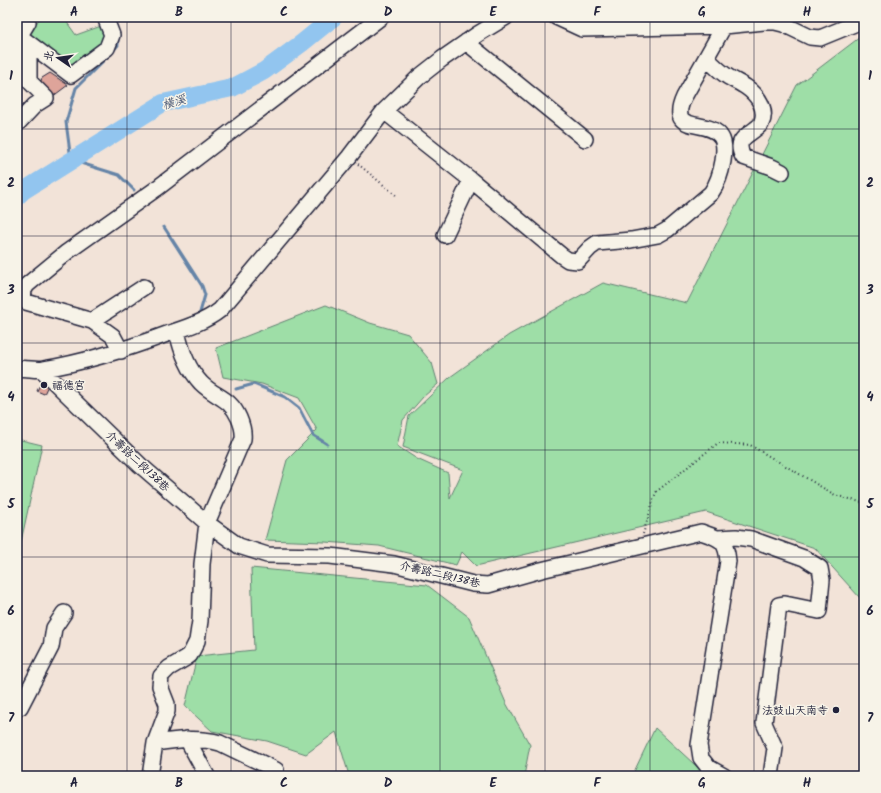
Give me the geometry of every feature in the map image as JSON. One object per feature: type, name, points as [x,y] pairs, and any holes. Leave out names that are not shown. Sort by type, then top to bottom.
[{"type":"street","points":[[17,124],[35,105],[46,98],[29,81],[29,56],[23,49],[22,38],[22,32],[28,22],[20,17]]},
{"type":"street","points":[[22,38],[70,75],[107,48],[112,35],[105,17]]},
{"type":"street","points":[[121,351],[113,336],[92,321],[26,302],[23,299],[24,290],[27,285],[67,252],[156,190],[381,17]]},
{"type":"street","points":[[17,369],[42,370],[121,351],[207,319],[220,310],[349,157],[384,111],[419,77],[466,42],[506,17]]},
{"type":"street","points":[[556,17],[582,30],[684,22],[724,26],[775,22],[783,24],[810,37],[820,38],[856,20]]},
{"type":"street","points":[[384,111],[568,260],[578,261],[597,243],[631,240],[658,234],[667,230],[711,193],[718,181],[724,155],[722,137],[717,132],[710,129],[684,121],[680,117],[679,112],[684,97],[724,26]]},
{"type":"street","points":[[466,42],[585,139]]},
{"type":"street","points":[[706,58],[728,77],[748,88],[763,108],[763,120],[761,124],[742,139],[740,152],[743,157],[782,172]]},
{"type":"street","points":[[445,235],[471,180]]},
{"type":"street","points":[[92,321],[144,287]]},
{"type":"street","points":[[150,776],[154,743],[167,711],[167,704],[160,686],[161,676],[169,668],[186,658],[197,642],[199,632],[202,564],[207,523],[244,439],[244,432],[236,411],[232,405],[206,387],[196,376],[183,356],[177,331]]},
{"type":"street","name":"介壽路二段138巷","points":[[42,370],[140,465],[207,523],[239,546],[266,555],[330,556],[394,564],[473,584],[488,585],[541,570],[701,532],[718,538],[736,537],[751,539],[804,558],[820,568],[822,580],[819,611],[785,604],[779,605],[764,723],[775,748],[771,776]]},
{"type":"street","points":[[718,538],[727,548],[728,561],[699,744],[701,758],[708,767],[724,776]]},
{"type":"street","points":[[17,708],[20,707],[51,647],[54,628],[64,613]]},
{"type":"street","points":[[154,743],[187,739],[211,740],[276,770]]},
{"type":"street","points":[[187,739],[207,776]]},
{"type":"path","points":[[349,157],[397,196]]},
{"type":"path","points":[[639,547],[656,492],[718,443],[750,445],[835,495],[864,503]]},
{"type":"green space","points":[[41,17],[63,17],[76,35],[104,25],[106,38],[103,46],[70,71],[25,31],[31,23],[35,25]]},
{"type":"green space","points":[[864,34],[864,597],[860,598],[815,548],[706,512],[476,566],[462,552],[456,565],[379,546],[265,540],[287,460],[317,430],[299,398],[262,384],[223,377],[216,348],[326,305],[370,323],[408,334],[432,363],[438,384],[423,397],[403,420],[397,446],[417,459],[448,473],[450,498],[463,470],[403,447],[409,416],[450,377],[509,335],[603,283],[687,303],[797,85]]},
{"type":"green space","points":[[17,439],[42,445],[19,551],[17,552]]},
{"type":"green space","points":[[251,568],[427,585],[469,617],[506,703],[530,745],[524,776],[353,776],[348,772],[336,732],[306,754],[267,741],[212,731],[185,706],[197,656],[254,650]]},
{"type":"green space","points":[[655,728],[707,776],[632,776]]},
{"type":"building","points":[[50,73],[68,85],[52,97],[39,86],[42,78]]},
{"type":"building","name":"福德宮","points":[[44,376],[51,379],[44,394],[37,391]]},
{"type":"waterway","points":[[114,17],[116,27]]},
{"type":"waterway","name":"橫溪","points":[[17,197],[23,191],[163,103],[232,88],[264,71],[334,17]]},
{"type":"waterway","points":[[118,38],[118,45],[113,51],[76,88],[66,122],[71,160],[119,175],[134,190]]},
{"type":"waterway","points":[[164,227],[202,286],[205,295],[199,316]]},
{"type":"waterway","points":[[236,389],[254,384],[285,397],[299,408],[313,435],[327,444]]},
{"type":"place","name":"福德宮","points":[[44,385]]},
{"type":"place","name":"法鼓山天南寺","points":[[836,710]]}]
